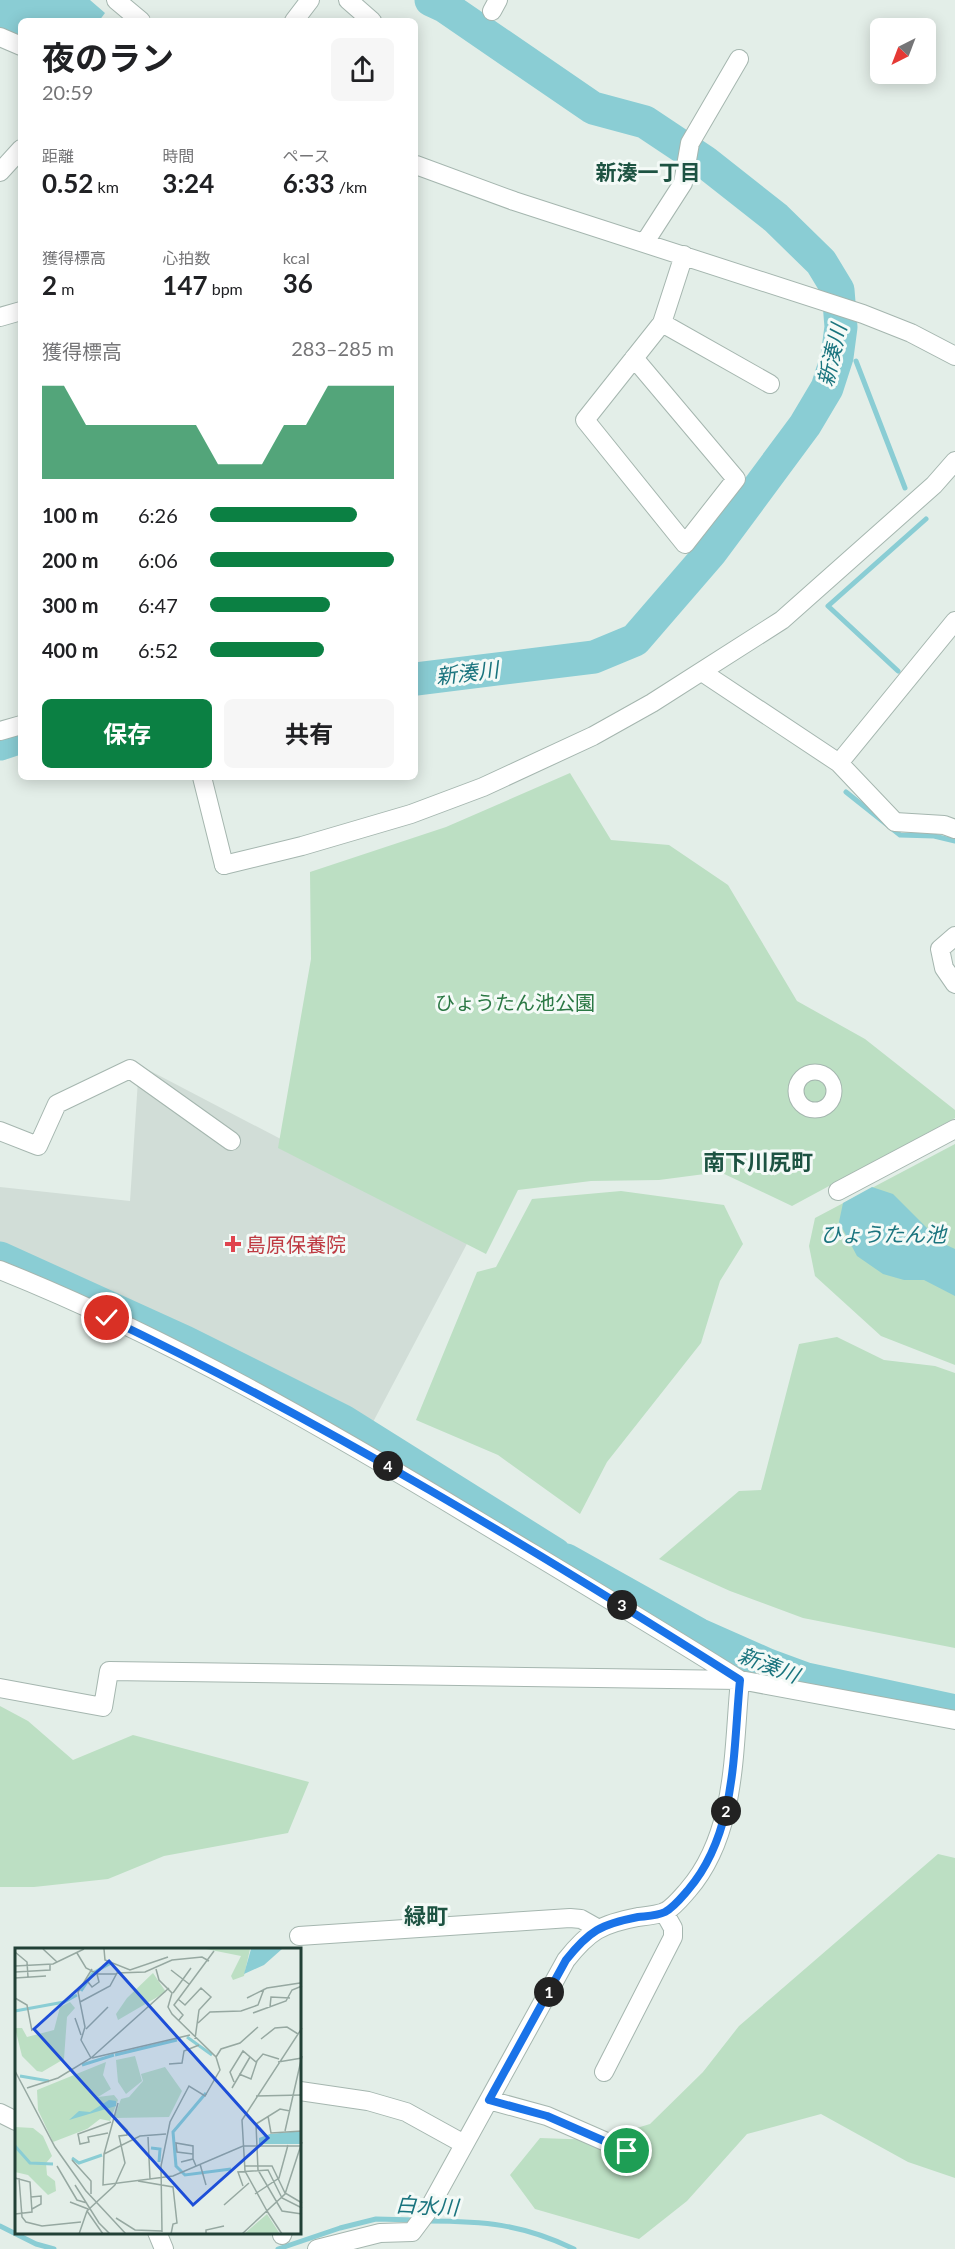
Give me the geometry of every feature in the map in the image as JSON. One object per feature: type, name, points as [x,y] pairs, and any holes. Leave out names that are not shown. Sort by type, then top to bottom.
[{"type":"street","points":[[116,0],[134,14]]},
{"type":"street","points":[[296,18],[310,0]]},
{"type":"street","points":[[348,0],[369,18]]},
{"type":"street","points":[[0,37],[18,45]]},
{"type":"street","points":[[645,242],[683,183],[688,151],[740,59]]},
{"type":"street","points":[[0,172],[18,152]]},
{"type":"street","points":[[418,166],[514,201],[850,310],[911,333],[955,356]]},
{"type":"street","points":[[634,358],[736,479],[685,544],[585,420],[634,358],[662,323],[684,255]]},
{"type":"street","points":[[0,318],[18,312]]},
{"type":"street","points":[[662,323],[770,384]]},
{"type":"street","points":[[203,780],[224,865],[357,831],[483,787],[594,736],[702,672],[782,620],[934,485],[955,461]]},
{"type":"street","points":[[839,763],[955,621]]},
{"type":"street","points":[[702,672],[839,763],[895,822],[944,825],[955,829]]},
{"type":"street","points":[[0,731],[18,726]]},
{"type":"street","points":[[955,936],[940,949],[944,968],[955,984]]},
{"type":"street","points":[[0,1131],[39,1146],[57,1104],[130,1069],[231,1141]]},
{"type":"street","points":[[838,1191],[955,1129]]},
{"type":"street","points":[[0,1270],[45,1288],[276,1402],[608,1596],[740,1680]]},
{"type":"street","points":[[0,1688],[104,1707],[109,1671],[740,1680],[955,1720]]},
{"type":"street","points":[[316,2249],[380,2233],[412,2232],[427,2212],[566,1960],[597,1928],[664,1912],[675,1904],[702,1873],[712,1856],[725,1819],[740,1680]]},
{"type":"street","points":[[604,2072],[673,1937],[673,1928],[664,1912]]},
{"type":"street","points":[[299,1936],[570,1918],[581,1919],[597,1928]]},
{"type":"street","points":[[302,2091],[368,2101],[406,2112],[464,2144]]},
{"type":"street","points":[[489,2100],[547,2116],[627,2151]]},
{"type":"street","points":[[0,2114],[15,2121]]},
{"type":"shaded area","name":"島原保養院","points":[[139,1065],[470,1238],[372,1424],[0,1251],[0,1187],[130,1201]]},
{"type":"green space","name":"ひょうたん池公園","points":[[570,773],[611,840],[669,845],[728,885],[797,1001],[865,1039],[955,1110],[955,1118],[792,1206],[720,1172],[659,1180],[591,1181],[518,1190],[486,1254],[278,1148],[311,959],[310,872],[446,827]]},
{"type":"green space","points":[[955,1144],[955,1365],[881,1336],[815,1276],[809,1246],[815,1218]]},
{"type":"green space","points":[[621,1191],[724,1205],[743,1244],[720,1281],[701,1343],[607,1462],[580,1514],[498,1455],[416,1420],[477,1272],[496,1267],[532,1199]]},
{"type":"green space","points":[[837,1337],[884,1360],[935,1366],[955,1373],[955,1648],[803,1618],[730,1591],[659,1559],[739,1491],[761,1490],[799,1344]]},
{"type":"green space","points":[[0,1706],[28,1721],[73,1760],[133,1735],[309,1782],[288,1833],[164,1856],[108,1879],[34,1887],[0,1887]]},
{"type":"green space","points":[[938,1854],[955,1858],[955,2178],[908,2162],[821,2114],[747,2134],[687,2201],[639,2239],[535,2209],[510,2175],[540,2138],[597,2140],[650,2124],[703,2072],[739,2026]]},
{"type":"water","points":[[0,0],[90,0],[105,13],[101,18],[18,18],[18,38],[0,32]]},
{"type":"water","points":[[421,0],[443,0],[496,41]]},
{"type":"water","name":"ひょうたん池","points":[[872,1187],[893,1194],[942,1243],[955,1249],[955,1296],[924,1280],[904,1280],[883,1274],[857,1256],[839,1222],[843,1203]]},
{"type":"waterway","name":"新湊川","points":[[418,679],[594,657],[635,640],[711,552],[805,425],[827,388],[837,357],[841,327],[838,290],[821,262],[776,218],[705,162],[645,122],[593,108],[444,6],[431,0]]},
{"type":"waterway","name":"新湊川","points":[[841,327],[845,335]]},
{"type":"waterway","points":[[856,361],[905,488]]},
{"type":"waterway","points":[[898,671],[828,606],[926,519]]},
{"type":"waterway","name":"新湊川","points":[[0,744],[18,738]]},
{"type":"waterway","points":[[846,792],[900,835],[934,836],[955,841]]},
{"type":"waterway","name":"新湊川","points":[[0,1258],[185,1342],[343,1421],[555,1554]]},
{"type":"waterway","name":"新湊川","points":[[566,1560],[698,1634],[768,1665],[806,1679],[955,1711]]},
{"type":"waterway","name":"白水川","points":[[278,2249],[340,2228],[376,2219],[415,2220]]},
{"type":"waterway","name":"白水川","points":[[427,2221],[485,2223],[520,2229],[574,2249]]},
{"type":"waterway","name":"白水川","points":[[0,2226],[15,2234]]},
{"type":"waterway","name":"白水川","points":[[16,2234],[36,2244],[54,2249]]},
{"type":"place","name":"島原保養院","points":[[233,1244]]},
{"type":"district","name":"新湊一丁目","points":[[648,171]]},
{"type":"district","name":"南下川尻町","points":[[758,1161]]},
{"type":"district","name":"緑町","points":[[426,1915]]},
{"type":"route","points":[[107,1318],[276,1402],[383,1463],[608,1596],[740,1680],[725,1819],[712,1856],[702,1873],[675,1904],[664,1912],[616,1921],[597,1928],[582,1941],[566,1960],[489,2100],[547,2116],[627,2151]]}]
